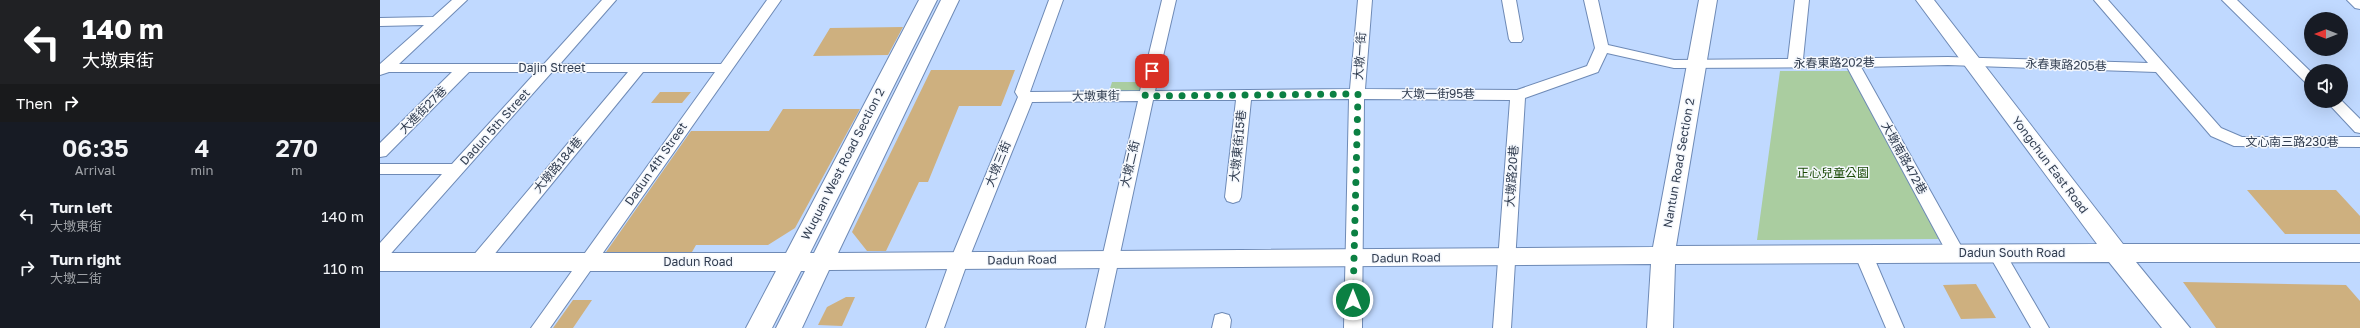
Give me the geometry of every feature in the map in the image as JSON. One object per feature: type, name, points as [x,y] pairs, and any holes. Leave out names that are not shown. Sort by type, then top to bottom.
[{"type":"street","points":[[382,70],[460,0]]},
{"type":"street","name":"Dadun 5th Street","points":[[380,254],[609,0]]},
{"type":"street","name":"Dadun 4th Street","points":[[540,328],[724,68],[774,0]]},
{"type":"street","name":"Wuquan West Road Section 2","points":[[758,328],[928,0]]},
{"type":"street","name":"Wuquan West Road Section 2","points":[[789,328],[820,262],[950,0]]},
{"type":"street","name":"大墩三街","points":[[935,328],[959,261],[1026,97],[1022,92],[1056,0]]},
{"type":"street","name":"大墩二街","points":[[1095,328],[1145,96],[1169,0]]},
{"type":"street","name":"大墩一街","points":[[1353,328],[1353,259],[1358,94],[1365,0]]},
{"type":"street","points":[[1509,0],[1516,39]]},
{"type":"street","points":[[1591,0],[1602,48]]},
{"type":"street","name":"Nantun Road Section 2","points":[[1660,328],[1663,255],[1708,0]]},
{"type":"street","points":[[1795,64],[1802,0]]},
{"type":"street","name":"Yongchun East Road","points":[[1925,0],[2117,254],[2177,328]]},
{"type":"street","name":"文心南三路230巷","points":[[2101,0],[2216,132],[2240,142],[2360,142]]},
{"type":"street","points":[[2229,0],[2304,73]]},
{"type":"street","points":[[2354,0],[2360,5]]},
{"type":"street","points":[[380,22],[437,21]]},
{"type":"street","name":"大墩一街95巷","points":[[1358,94],[1518,95],[1593,69],[1602,48]]},
{"type":"street","name":"永春東路202巷","points":[[1602,48],[1674,64],[1697,65],[1971,62]]},
{"type":"street","name":"永春東路205巷","points":[[1971,62],[2160,68]]},
{"type":"street","name":"大墩南路472巷","points":[[1852,63],[1956,253]]},
{"type":"street","name":"Dajin Street","points":[[382,70],[548,67],[724,68]]},
{"type":"street","name":"大進街27巷","points":[[380,152],[465,68]]},
{"type":"street","name":"大墩路184巷","points":[[478,262],[639,68]]},
{"type":"street","name":"大墩東街","points":[[1026,97],[1358,94]]},
{"type":"street","name":"大墩路20巷","points":[[1502,328],[1518,95]]},
{"type":"street","name":"大墩東街15巷","points":[[1233,197],[1244,96]]},
{"type":"street","points":[[2340,108],[2360,128]]},
{"type":"street","points":[[380,169],[457,169]]},
{"type":"street","points":[[1997,253],[2040,328]]},
{"type":"street","name":"Dadun South Road","points":[[1663,255],[2360,253]]},
{"type":"street","points":[[1863,254],[1895,328]]},
{"type":"street","name":"Dadun Road","points":[[380,262],[820,262],[1109,258],[1353,259],[1663,255]]},
{"type":"green space","name":"正心兒童公園","points":[[1780,71],[1852,71],[1943,239],[1757,240]]},
{"type":"green space","points":[[1112,82],[1147,82],[1145,95],[1108,95]]},
{"type":"building","points":[[903,27],[888,55],[813,56],[830,28]]},
{"type":"building","points":[[931,70],[1015,70],[1001,106],[959,106],[928,182],[919,182],[886,251],[867,251],[852,232]]},
{"type":"building","points":[[660,92],[691,92],[682,103],[651,103]]},
{"type":"building","points":[[783,109],[860,109],[795,228],[768,245],[696,245],[692,252],[606,252],[691,131],[769,131]]},
{"type":"building","points":[[2247,190],[2336,190],[2360,216],[2360,234],[2285,234]]},
{"type":"building","points":[[2183,282],[2346,285],[2360,301],[2360,328],[2216,328]]},
{"type":"building","points":[[1976,284],[1996,318],[1961,319],[1943,285]]},
{"type":"building","points":[[846,297],[855,297],[842,326],[818,325],[827,307]]},
{"type":"building","points":[[573,300],[592,300],[573,328],[553,328]]},
{"type":"route","points":[[1152,71],[1145,96],[1358,94],[1353,300]]}]
